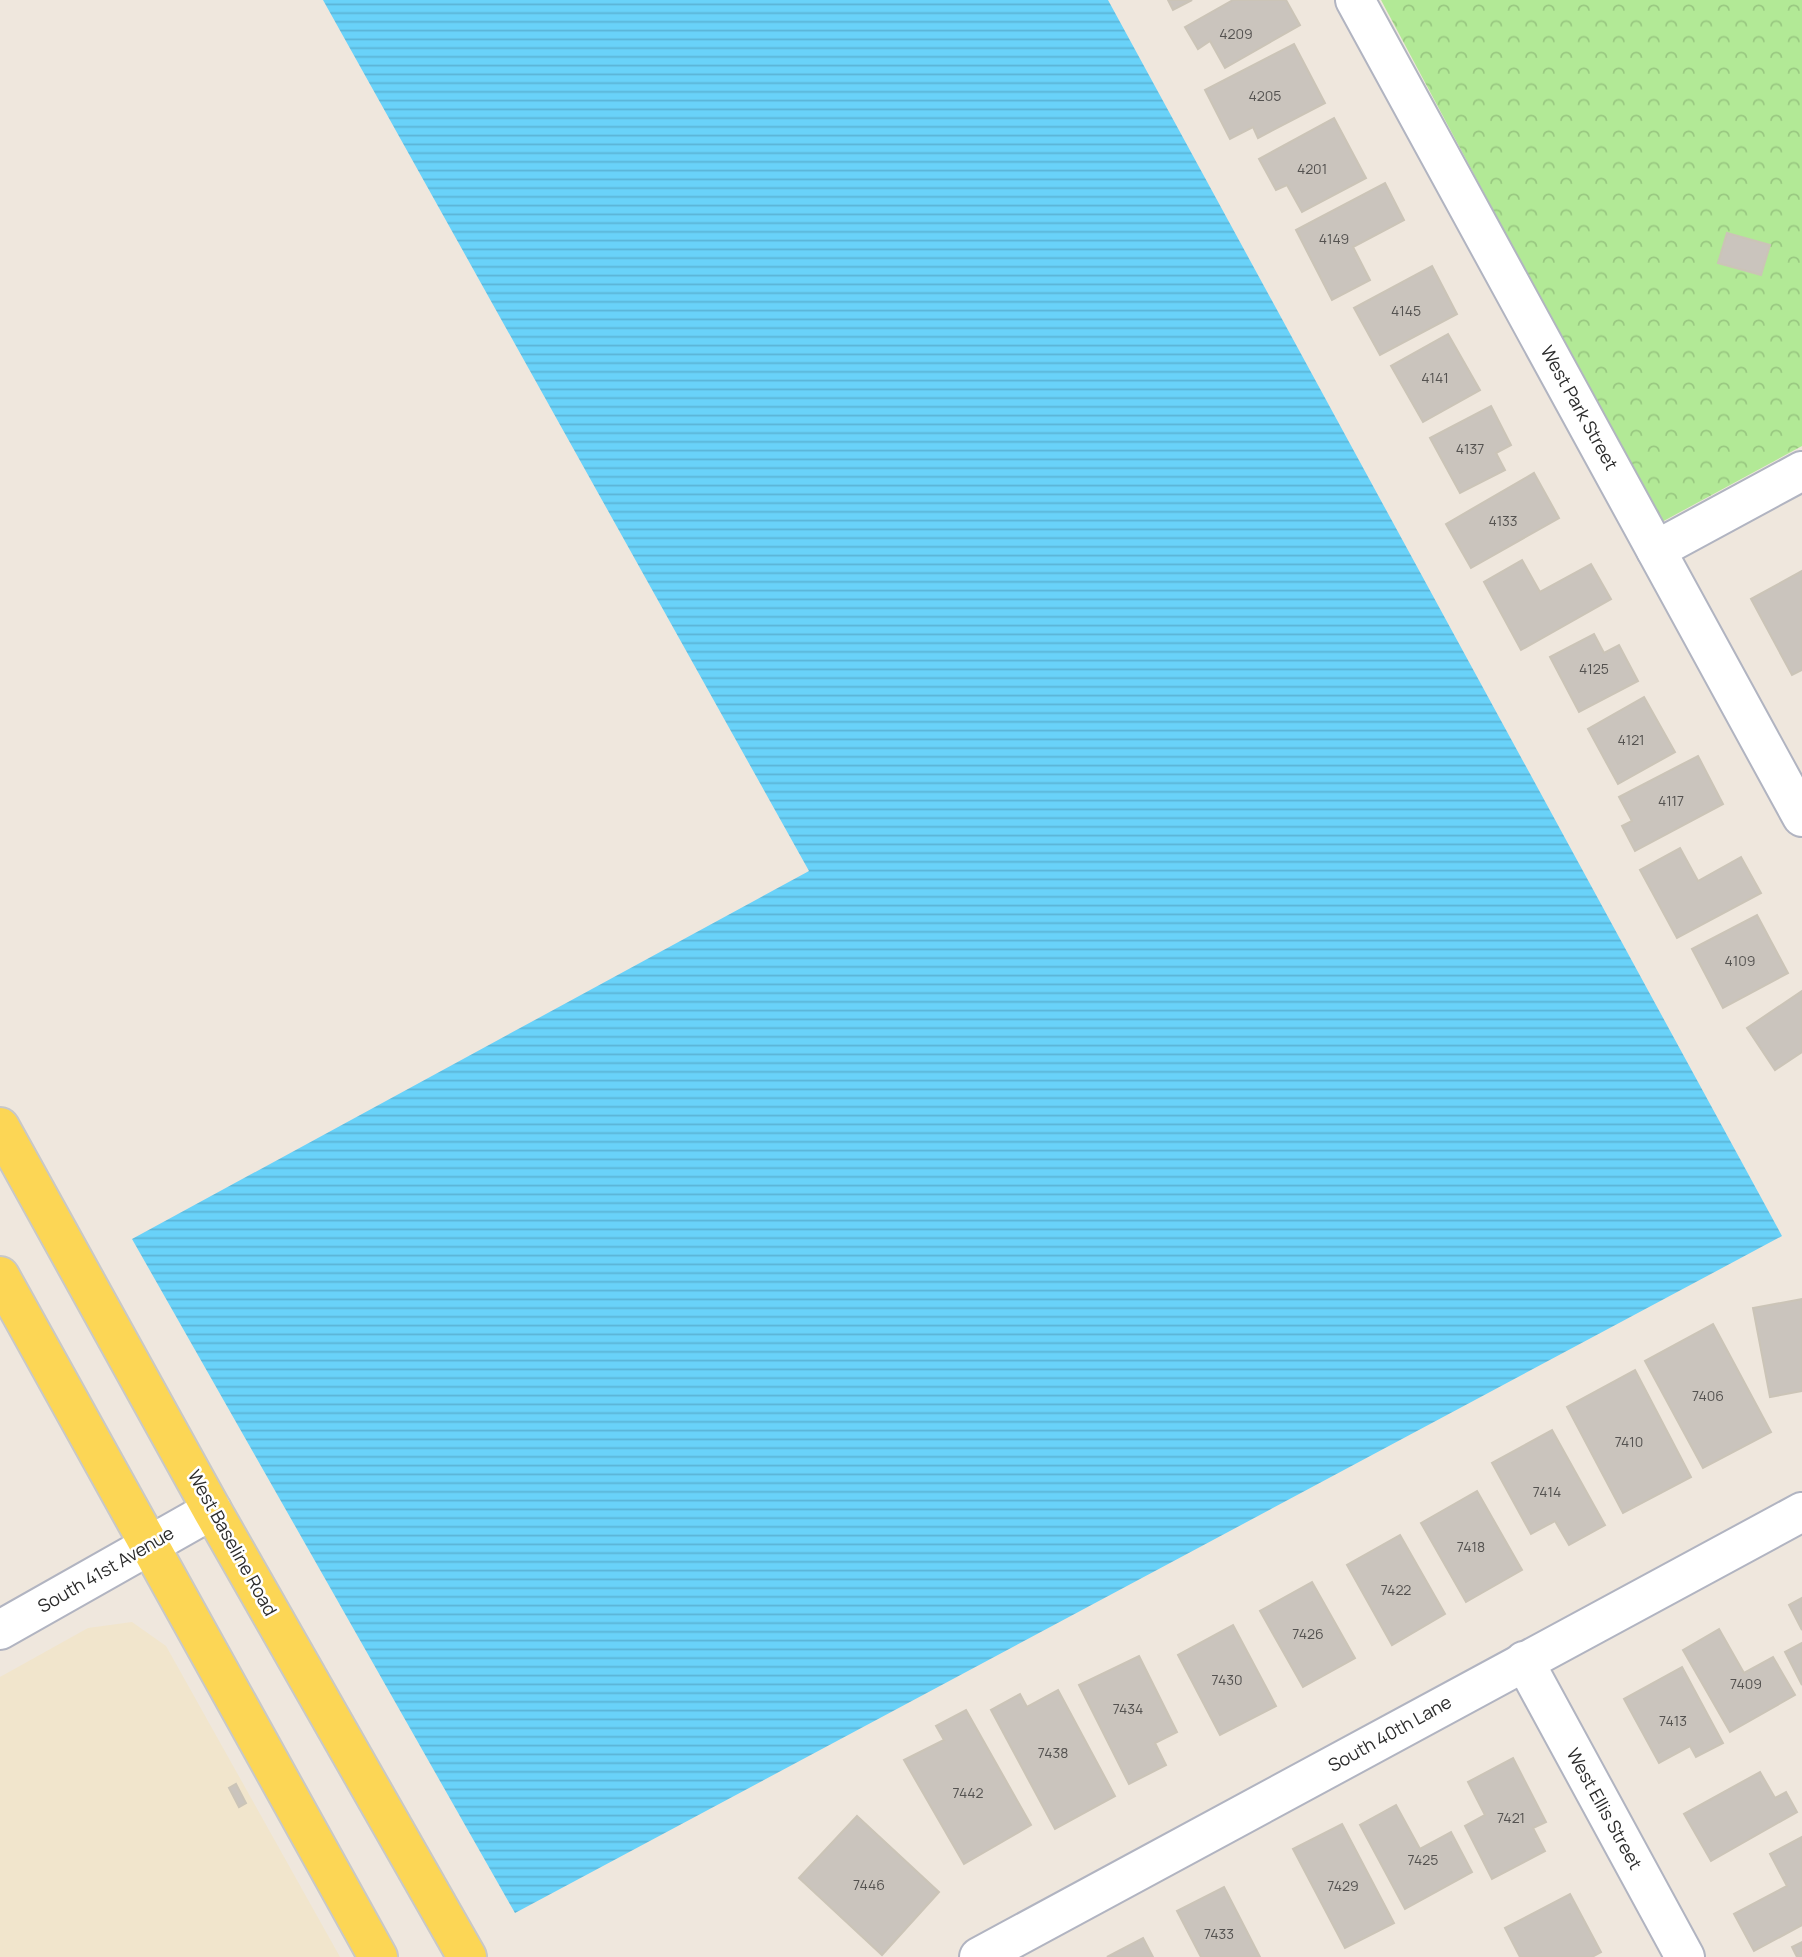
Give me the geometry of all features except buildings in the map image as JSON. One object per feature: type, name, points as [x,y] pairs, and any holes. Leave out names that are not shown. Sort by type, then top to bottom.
[{"type":"main road","name":"West Baseline Road","points":[[0,1127],[212,1510],[467,1957]]},
{"type":"main road","points":[[0,1276],[378,1957]]},
{"type":"street","name":"West Park Street","points":[[1355,0],[1802,817]]},
{"type":"street","points":[[1656,550],[1802,471]]},
{"type":"street","name":"South 41st Avenue","points":[[0,1630],[212,1510]]},
{"type":"street","name":"South 40th Lane","points":[[979,1957],[1802,1513]]},
{"type":"street","name":"West Ellis Street","points":[[1524,1661],[1685,1957]]},
{"type":"shaded area","points":[[132,1622],[166,1646],[340,1957],[0,1957],[0,1677],[88,1628]]},
{"type":"green space","points":[[1381,0],[1802,0],[1802,446],[1660,523]]},
{"type":"water","points":[[323,0],[1108,0],[1782,1236],[515,1913],[132,1239],[809,871]]}]
